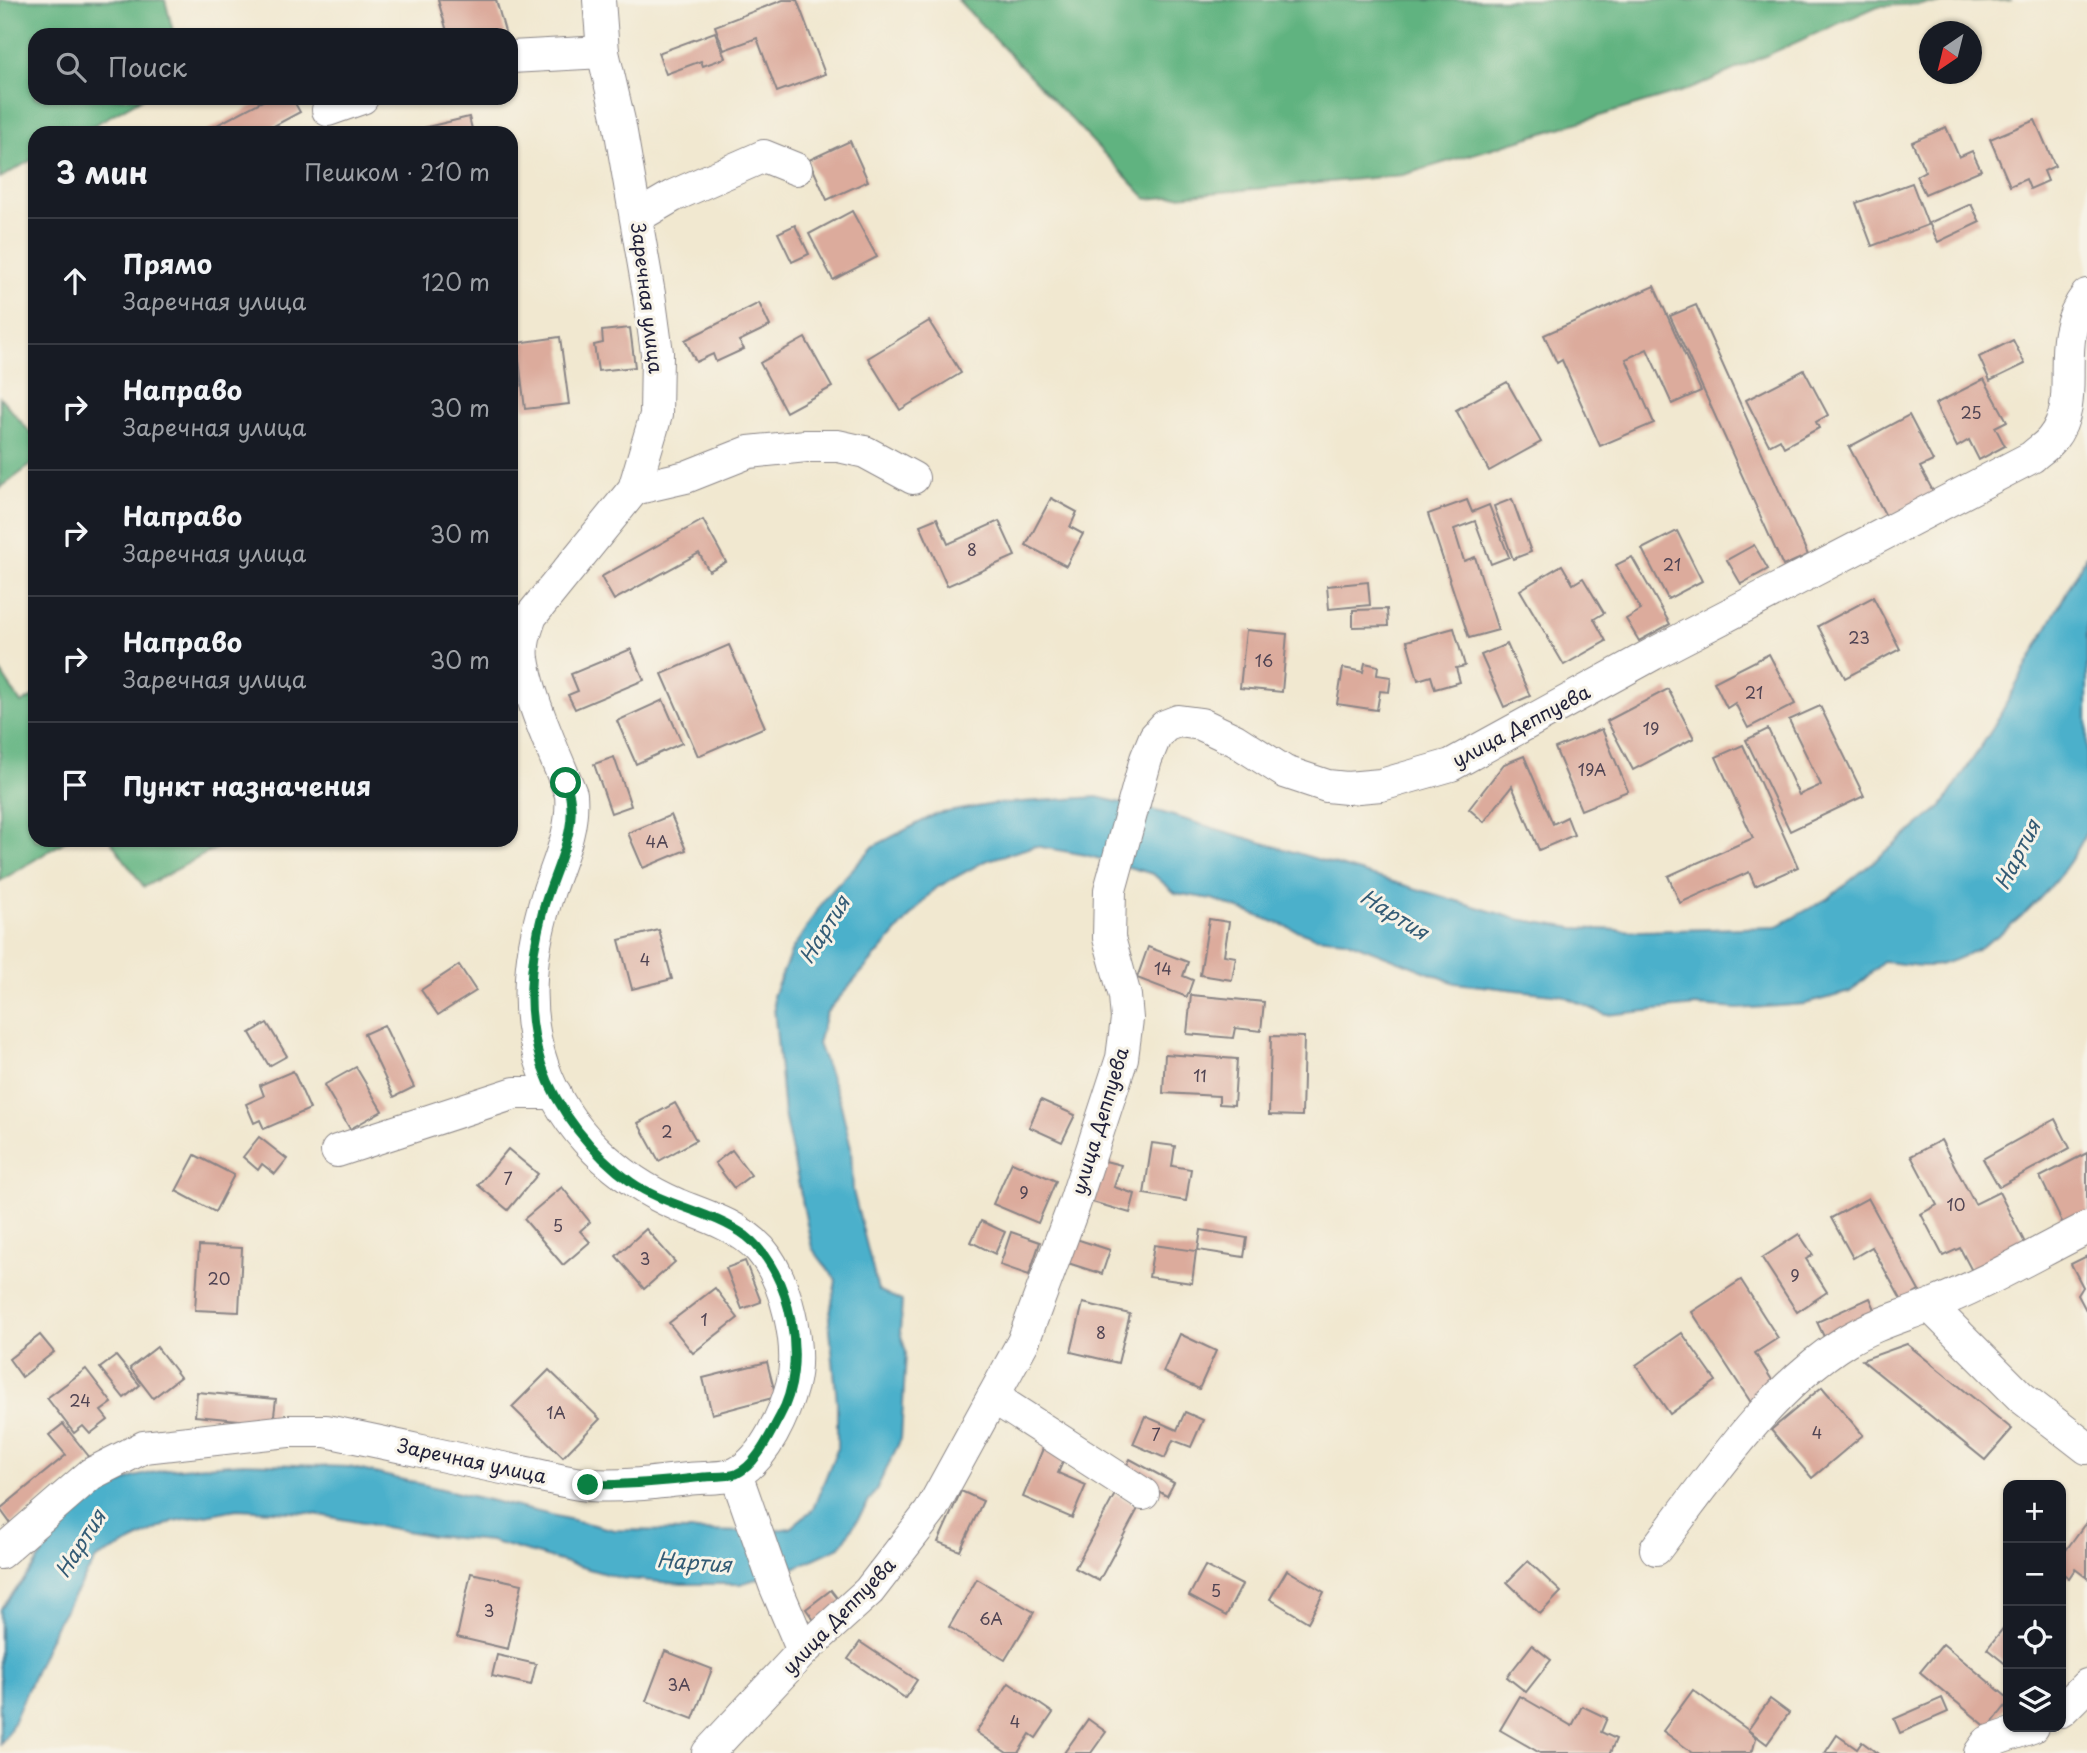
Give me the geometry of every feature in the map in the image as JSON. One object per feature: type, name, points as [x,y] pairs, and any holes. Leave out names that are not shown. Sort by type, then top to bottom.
[{"type":"street","name":"Заречная улица","points":[[0,1553],[91,1474],[144,1447],[288,1431],[326,1431],[588,1485],[640,1485],[736,1474],[751,1462],[788,1403],[796,1372],[790,1317],[774,1271],[760,1250],[744,1235],[632,1183],[597,1153],[561,1107],[543,1069],[531,1029],[529,990],[544,907],[570,831],[572,806],[571,794],[523,658],[521,611],[634,489],[656,415],[657,353],[638,217],[603,52],[599,0]]},
{"type":"street","points":[[518,57],[603,52]]},
{"type":"street","points":[[328,110],[342,105]]},
{"type":"street","points":[[638,217],[673,196],[764,156],[796,169]]},
{"type":"street","name":"улица Деппуева","points":[[708,1753],[803,1651],[869,1591],[912,1538],[930,1512],[1023,1342],[1074,1205],[1122,1058],[1126,1036],[1125,996],[1113,957],[1107,912],[1110,890],[1146,759],[1155,737],[1165,726],[1178,721],[1201,724],[1235,740],[1284,772],[1327,786],[1347,788],[1381,785],[1451,765],[1653,654],[2032,457],[2052,440],[2062,422],[2069,381],[2068,332],[2075,310],[2087,295]]},
{"type":"street","points":[[634,489],[686,477],[749,452],[806,446],[838,446],[865,452],[913,478]]},
{"type":"street","points":[[337,1151],[515,1093],[555,1093]]},
{"type":"street","points":[[1656,1549],[1754,1423],[1817,1362],[1857,1335],[1889,1320],[1930,1306],[2087,1228]]},
{"type":"street","points":[[1930,1306],[2021,1397],[2087,1448]]},
{"type":"street","points":[[993,1397],[1143,1494]]},
{"type":"street","points":[[736,1474],[775,1585],[803,1651]]},
{"type":"street","points":[[2066,1706],[2087,1685]]},
{"type":"street","points":[[1980,1753],[1988,1742],[2017,1732]]},
{"type":"green space","points":[[0,0],[165,0],[172,28],[28,28],[28,105],[130,105],[92,126],[28,126],[28,162],[0,178]]},
{"type":"green space","points":[[958,0],[2012,0],[1878,6],[1693,88],[1403,175],[1147,199]]},
{"type":"green space","points":[[0,397],[28,430],[28,467],[0,488]]},
{"type":"green space","points":[[0,671],[21,703],[28,700],[28,847],[56,847],[0,881]]},
{"type":"green space","points":[[115,847],[218,847],[144,887]]},
{"type":"water","name":"Нартия","points":[[2087,554],[2087,831],[2062,872],[2046,892],[1986,944],[1943,964],[1921,966],[1883,962],[1850,992],[1805,1004],[1738,1009],[1696,1006],[1606,1015],[1561,995],[1455,983],[1345,940],[1315,937],[1212,899],[1175,893],[1153,874],[1086,855],[1035,846],[985,861],[934,889],[826,1013],[818,1044],[840,1101],[851,1148],[853,1191],[878,1290],[902,1301],[900,1332],[906,1352],[901,1439],[875,1492],[840,1547],[796,1567],[740,1584],[682,1584],[620,1578],[490,1541],[433,1536],[309,1513],[237,1509],[174,1521],[96,1559],[55,1626],[9,1732],[0,1744],[0,1609],[32,1570],[61,1526],[103,1493],[134,1477],[169,1469],[243,1463],[349,1467],[615,1530],[762,1532],[790,1528],[813,1509],[837,1449],[837,1402],[829,1319],[836,1280],[812,1248],[784,1114],[773,996],[792,950],[826,897],[874,846],[936,814],[994,804],[1097,797],[1160,812],[1517,919],[1574,928],[1641,931],[1776,927],[1830,897],[1942,806],[1993,728]]},
{"type":"building","points":[[438,0],[496,0],[504,28],[446,28]]},
{"type":"building","points":[[783,0],[797,0],[825,74],[777,92],[757,38],[724,50],[715,26]]},
{"type":"building","points":[[715,32],[725,58],[703,66],[701,61],[666,74],[658,53]]},
{"type":"building","points":[[255,105],[296,105],[300,112],[274,126],[215,126]]},
{"type":"building","points":[[469,117],[471,126],[431,126]]},
{"type":"building","points":[[2035,120],[2055,166],[2044,171],[2048,181],[2030,189],[2026,179],[2010,186],[1990,139]]},
{"type":"building","points":[[1946,127],[1959,157],[1972,151],[1981,170],[1925,194],[1916,176],[1925,171],[1912,142]]},
{"type":"building","points":[[850,141],[868,181],[827,200],[809,160]]},
{"type":"building","points":[[1912,183],[1928,225],[1872,246],[1856,203]]},
{"type":"building","points":[[1971,204],[1980,222],[1938,242],[1929,223]]},
{"type":"building","points":[[852,211],[877,257],[833,280],[809,234]]},
{"type":"building","points":[[795,225],[809,254],[792,262],[778,233]]},
{"type":"building","points":[[1654,286],[1701,391],[1672,404],[1647,349],[1626,359],[1654,423],[1600,446],[1562,360],[1557,363],[1544,335]]},
{"type":"building","points":[[759,303],[770,326],[739,341],[744,349],[716,362],[713,354],[696,362],[685,340]]},
{"type":"building","points":[[1696,305],[1808,555],[1783,566],[1670,316]]},
{"type":"building","points":[[929,321],[961,373],[900,410],[868,358]]},
{"type":"building","points":[[630,328],[635,367],[598,371],[594,345],[603,343],[602,331]]},
{"type":"building","points":[[560,337],[569,404],[525,409],[518,343]]},
{"type":"building","points":[[805,338],[832,387],[786,412],[760,363]]},
{"type":"building","points":[[2013,340],[2025,364],[1990,381],[1979,357]]},
{"type":"building","points":[[1804,370],[1828,415],[1816,422],[1819,428],[1784,447],[1780,439],[1769,445],[1746,400]]},
{"type":"building","points":[[1984,379],[2007,421],[1995,427],[2005,446],[1979,460],[1969,440],[1957,447],[1935,404]]},
{"type":"building","points":[[1507,382],[1541,442],[1489,471],[1456,410]]},
{"type":"building","points":[[1909,415],[1933,461],[1920,467],[1934,493],[1887,518],[1849,447]]},
{"type":"building","points":[[1051,498],[1077,512],[1070,527],[1083,534],[1066,566],[1026,545]]},
{"type":"building","points":[[1512,499],[1531,552],[1513,559],[1494,506]]},
{"type":"building","points":[[1467,500],[1472,512],[1489,505],[1509,557],[1491,564],[1475,521],[1454,529],[1464,561],[1475,557],[1498,630],[1469,638],[1428,514]]},
{"type":"building","points":[[937,518],[948,544],[999,521],[1015,556],[947,586],[920,525]]},
{"type":"building","points":[[703,520],[726,562],[709,571],[699,553],[614,600],[601,577]]},
{"type":"building","points":[[1677,531],[1702,581],[1668,599],[1642,549]]},
{"type":"building","points":[[1754,545],[1768,569],[1741,584],[1727,560]]},
{"type":"building","points":[[1632,557],[1670,624],[1639,641],[1626,619],[1641,610],[1616,565]]},
{"type":"building","points":[[1562,565],[1573,584],[1583,578],[1604,613],[1594,619],[1606,641],[1564,665],[1520,590]]},
{"type":"building","points":[[1368,582],[1370,605],[1329,609],[1327,586]]},
{"type":"building","points":[[1873,597],[1900,649],[1845,678],[1818,626]]},
{"type":"building","points":[[1387,609],[1388,626],[1353,627],[1353,610]]},
{"type":"building","points":[[1454,628],[1465,666],[1456,668],[1460,682],[1435,689],[1431,676],[1418,680],[1407,641]]},
{"type":"building","points":[[1246,630],[1287,634],[1282,692],[1240,688]]},
{"type":"building","points":[[1507,644],[1530,696],[1504,707],[1481,655]]},
{"type":"building","points":[[729,645],[765,727],[698,756],[662,674]]},
{"type":"building","points":[[631,649],[644,680],[575,709],[568,695],[578,691],[571,674]]},
{"type":"building","points":[[1769,654],[1795,704],[1748,728],[1735,703],[1727,708],[1714,682]]},
{"type":"building","points":[[1365,663],[1378,666],[1377,675],[1391,677],[1389,692],[1380,691],[1377,710],[1337,704],[1343,668],[1363,672]]},
{"type":"building","points":[[1668,689],[1694,738],[1633,770],[1607,721]]},
{"type":"building","points":[[663,700],[682,743],[636,764],[617,721]]},
{"type":"building","points":[[1820,706],[1864,796],[1790,831],[1746,740],[1768,729],[1799,795],[1821,785],[1789,720]]},
{"type":"building","points":[[1602,729],[1628,791],[1581,810],[1555,748]]},
{"type":"building","points":[[1743,745],[1798,867],[1755,886],[1749,872],[1680,903],[1668,876],[1753,838],[1716,757]]},
{"type":"building","points":[[1524,756],[1553,824],[1567,817],[1574,835],[1539,850],[1512,786],[1484,822],[1469,809],[1504,764]]},
{"type":"building","points":[[614,757],[631,806],[611,813],[594,764]]},
{"type":"building","points":[[671,815],[686,850],[643,868],[628,833]]},
{"type":"building","points":[[1209,919],[1229,922],[1224,955],[1236,957],[1232,980],[1200,975]]},
{"type":"building","points":[[659,930],[672,979],[632,989],[619,940]]},
{"type":"building","points":[[1148,947],[1188,962],[1183,976],[1193,980],[1187,997],[1137,978]]},
{"type":"building","points":[[459,965],[476,991],[438,1015],[421,990]]},
{"type":"building","points":[[1191,995],[1264,1002],[1261,1031],[1235,1028],[1233,1038],[1187,1034]]},
{"type":"building","points":[[267,1023],[287,1056],[269,1066],[250,1033]]},
{"type":"building","points":[[384,1025],[414,1087],[394,1097],[364,1034]]},
{"type":"building","points":[[1271,1036],[1304,1037],[1302,1116],[1269,1115]]},
{"type":"building","points":[[1165,1054],[1237,1059],[1234,1105],[1219,1104],[1219,1096],[1163,1093]]},
{"type":"building","points":[[356,1067],[382,1111],[350,1129],[324,1085]]},
{"type":"building","points":[[293,1071],[310,1109],[264,1129],[260,1120],[254,1123],[246,1104],[264,1096],[260,1085]]},
{"type":"building","points":[[1041,1100],[1075,1115],[1062,1142],[1029,1127]]},
{"type":"building","points":[[675,1103],[696,1140],[659,1161],[638,1123]]},
{"type":"building","points":[[2055,1119],[2070,1148],[1999,1187],[1983,1159]]},
{"type":"building","points":[[259,1137],[287,1159],[275,1174],[262,1164],[258,1170],[243,1157]]},
{"type":"building","points":[[1941,1140],[1975,1204],[1999,1192],[2025,1243],[1972,1271],[1960,1248],[1943,1256],[1921,1214],[1937,1205],[1911,1156]]},
{"type":"building","points":[[1152,1143],[1175,1146],[1172,1166],[1191,1169],[1186,1201],[1144,1194]]},
{"type":"building","points":[[508,1149],[538,1174],[508,1210],[478,1185]]},
{"type":"building","points":[[732,1150],[751,1175],[734,1188],[715,1163]]},
{"type":"building","points":[[2087,1153],[2087,1217],[2065,1228],[2040,1177]]},
{"type":"building","points":[[195,1155],[234,1175],[215,1212],[176,1191]]},
{"type":"building","points":[[1101,1160],[1121,1165],[1114,1187],[1135,1194],[1130,1213],[1089,1201]]},
{"type":"building","points":[[1012,1162],[1056,1181],[1038,1223],[993,1204]]},
{"type":"building","points":[[562,1187],[590,1222],[580,1231],[590,1242],[563,1265],[524,1219]]},
{"type":"building","points":[[1868,1198],[1919,1291],[1902,1301],[1872,1247],[1853,1258],[1831,1218]]},
{"type":"building","points":[[981,1221],[1005,1232],[995,1254],[971,1242]]},
{"type":"building","points":[[646,1229],[675,1262],[644,1289],[616,1256]]},
{"type":"building","points":[[1201,1230],[1247,1238],[1244,1257],[1198,1250]]},
{"type":"building","points":[[1011,1232],[1040,1242],[1029,1275],[1000,1265]]},
{"type":"building","points":[[1799,1234],[1813,1255],[1806,1259],[1827,1292],[1797,1312],[1762,1258]]},
{"type":"building","points":[[1076,1239],[1110,1250],[1102,1274],[1068,1263]]},
{"type":"building","points":[[1154,1245],[1196,1251],[1192,1283],[1149,1277]]},
{"type":"building","points":[[199,1246],[242,1248],[239,1312],[195,1310]]},
{"type":"building","points":[[2087,1256],[2087,1312],[2078,1295],[2083,1287],[2071,1264]]},
{"type":"building","points":[[745,1261],[761,1302],[742,1309],[726,1268]]},
{"type":"building","points":[[1741,1280],[1778,1338],[1755,1353],[1777,1388],[1752,1404],[1692,1312]]},
{"type":"building","points":[[715,1288],[738,1318],[693,1353],[669,1323]]},
{"type":"building","points":[[1870,1298],[1879,1318],[1826,1341],[1817,1322]]},
{"type":"building","points":[[1083,1303],[1130,1314],[1118,1363],[1071,1352]]},
{"type":"building","points":[[1682,1333],[1716,1381],[1670,1414],[1636,1365]]},
{"type":"building","points":[[1180,1334],[1216,1351],[1199,1389],[1163,1372]]},
{"type":"building","points":[[40,1335],[54,1352],[22,1377],[9,1359]]},
{"type":"building","points":[[1907,1344],[2012,1429],[1985,1460],[1862,1360]]},
{"type":"building","points":[[157,1347],[180,1377],[153,1398],[130,1368]]},
{"type":"building","points":[[116,1356],[140,1385],[124,1398],[100,1368]]},
{"type":"building","points":[[767,1362],[776,1397],[712,1414],[703,1378]]},
{"type":"building","points":[[86,1369],[112,1403],[101,1411],[108,1420],[90,1434],[83,1426],[74,1433],[47,1398]]},
{"type":"building","points":[[549,1370],[600,1419],[563,1457],[512,1407]]},
{"type":"building","points":[[1822,1387],[1863,1435],[1812,1478],[1771,1430]]},
{"type":"building","points":[[197,1392],[276,1399],[273,1423],[195,1416]]},
{"type":"building","points":[[1185,1412],[1203,1420],[1191,1447],[1173,1440],[1165,1458],[1133,1444],[1145,1416],[1177,1430]]},
{"type":"building","points":[[63,1424],[91,1459],[11,1524],[0,1509],[66,1455],[49,1435]]},
{"type":"building","points":[[1044,1446],[1066,1455],[1058,1473],[1086,1485],[1072,1518],[1023,1497]]},
{"type":"building","points":[[1130,1459],[1174,1483],[1167,1496],[1124,1471]]},
{"type":"building","points":[[961,1491],[983,1501],[960,1551],[938,1542]]},
{"type":"building","points":[[1115,1494],[1139,1507],[1099,1581],[1075,1568]]},
{"type":"building","points":[[2087,1521],[2087,1578],[2075,1569],[2069,1578],[2066,1576],[2066,1550]]},
{"type":"building","points":[[1528,1561],[1561,1592],[1540,1614],[1507,1582]]},
{"type":"building","points":[[1205,1566],[1242,1585],[1226,1616],[1189,1596]]},
{"type":"building","points":[[1287,1570],[1324,1592],[1308,1622],[1270,1599]]},
{"type":"building","points":[[471,1573],[522,1584],[508,1649],[457,1637]]},
{"type":"building","points":[[977,1579],[1034,1612],[1005,1660],[949,1627]]},
{"type":"building","points":[[831,1590],[844,1607],[818,1626],[806,1609]]},
{"type":"building","points":[[2003,1628],[2003,1662],[1987,1649]]},
{"type":"building","points":[[860,1642],[917,1680],[905,1698],[848,1659]]},
{"type":"building","points":[[1943,1644],[2003,1694],[2003,1709],[1988,1728],[1920,1672]]},
{"type":"building","points":[[1532,1645],[1551,1660],[1526,1692],[1507,1677]]},
{"type":"building","points":[[665,1651],[712,1669],[693,1719],[646,1701]]},
{"type":"building","points":[[497,1655],[536,1664],[531,1685],[492,1676]]},
{"type":"building","points":[[1009,1683],[1053,1713],[1036,1738],[1030,1734],[1018,1753],[1007,1753],[976,1732]]},
{"type":"building","points":[[1693,1690],[1756,1738],[1750,1753],[1693,1753],[1663,1731]]},
{"type":"building","points":[[1520,1696],[1572,1726],[1582,1706],[1607,1718],[1601,1732],[1616,1739],[1610,1753],[1540,1753],[1500,1730]]},
{"type":"building","points":[[1942,1698],[1948,1712],[1900,1733],[1894,1719]]},
{"type":"building","points":[[1770,1699],[1789,1713],[1767,1744],[1748,1730]]},
{"type":"building","points":[[1088,1719],[1106,1732],[1091,1753],[1064,1753]]},
{"type":"building","points":[[1837,1735],[1857,1749],[1862,1742],[1877,1753],[1825,1753]]},
{"type":"route","points":[[566,783],[571,794],[570,831],[544,907],[529,990],[531,1029],[543,1069],[561,1107],[597,1153],[632,1183],[744,1235],[760,1250],[774,1271],[790,1317],[796,1372],[788,1403],[751,1462],[736,1474],[640,1485],[588,1485]]}]
